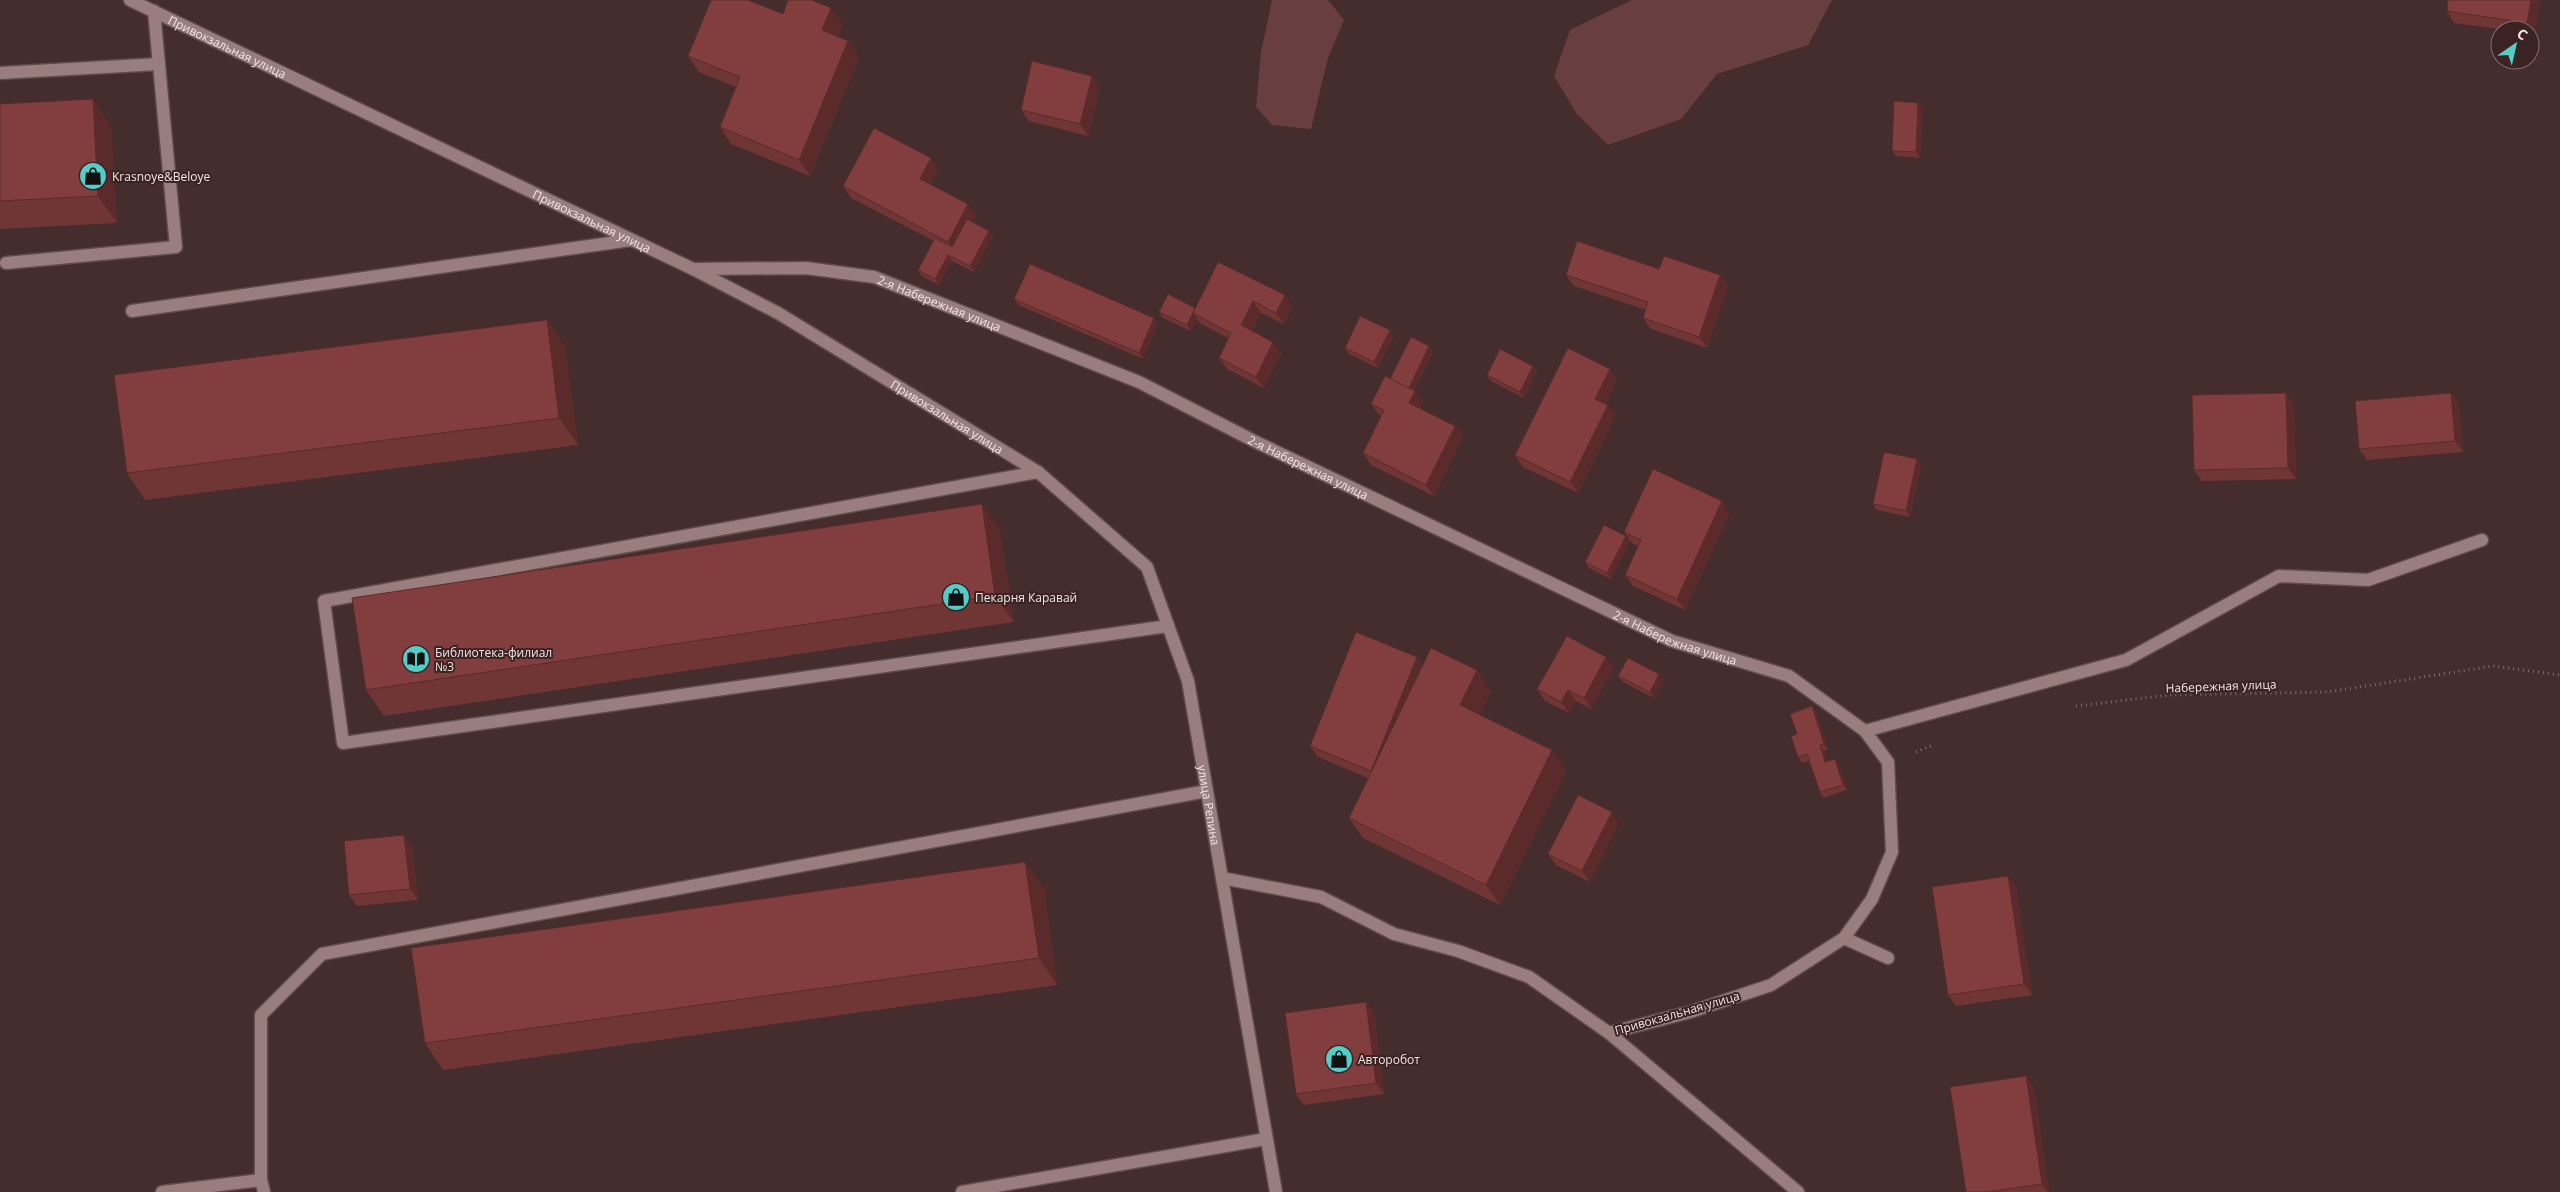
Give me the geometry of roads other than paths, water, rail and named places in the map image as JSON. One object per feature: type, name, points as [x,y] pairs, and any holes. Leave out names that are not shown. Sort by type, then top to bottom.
[{"type":"street","name":"Привокзальная улица","points":[[130,0],[693,269],[778,313],[1038,472]]},
{"type":"street","points":[[6,262],[176,247],[154,11]]},
{"type":"street","points":[[0,73],[158,64]]},
{"type":"street","points":[[132,311],[632,240]]},
{"type":"street","name":"2-я Набережная улица","points":[[693,269],[806,268],[874,277],[1103,367],[1139,382],[1256,442],[1672,641],[1789,676],[1865,731],[1888,762]]},
{"type":"street","points":[[1038,472],[324,601],[343,743],[1168,626]]},
{"type":"street","name":"улица Репина","points":[[1038,472],[1147,567],[1188,681],[1276,1192]]},
{"type":"street","points":[[1865,731],[2126,660],[2279,576],[2368,580],[2482,540]]},
{"type":"street","name":"Привокзальная улица","points":[[1222,878],[1321,897],[1394,934],[1458,951],[1529,977],[1609,1032],[1690,1012],[1771,985],[1844,938],[1872,899],[1892,852],[1888,762]]},
{"type":"street","points":[[162,1192],[262,1186],[261,1015],[322,954],[1207,791]]},
{"type":"street","points":[[1844,938],[1888,958]]},
{"type":"street","points":[[1609,1032],[1798,1192]]},
{"type":"street","points":[[962,1192],[1266,1139]]},
{"type":"place","name":"Krasnoye&Beloye","points":[[93,176]]},
{"type":"place","name":"Пекарня Каравай","points":[[956,597]]},
{"type":"place","name":"Библиотека-филиал №3","points":[[416,659]]},
{"type":"place","name":"Авторобот","points":[[1339,1059]]}]
